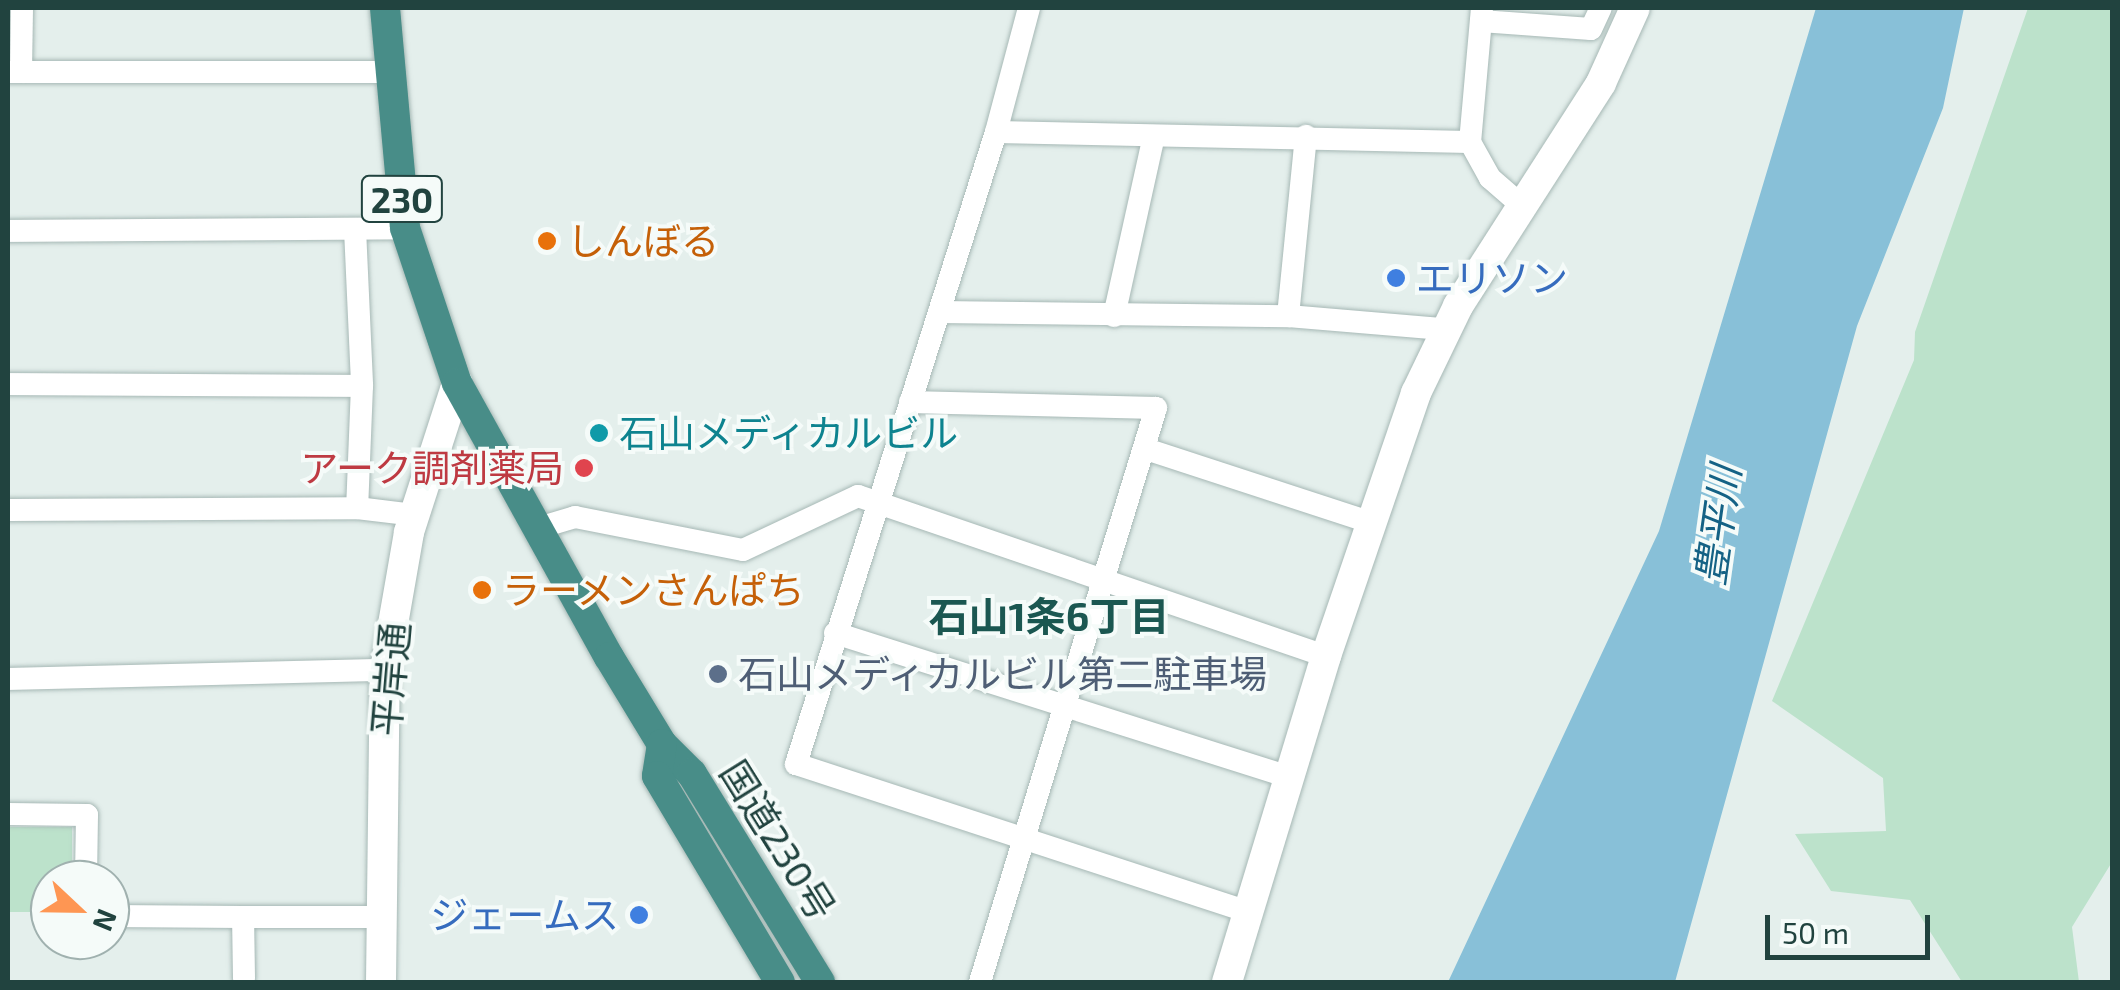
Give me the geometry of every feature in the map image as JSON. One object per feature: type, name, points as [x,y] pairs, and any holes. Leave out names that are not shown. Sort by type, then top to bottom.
[{"type":"highway","name":"国道230号","points":[[386,8],[388,72],[405,228],[457,384],[535,530],[662,744],[692,774],[820,982]]},
{"type":"highway","name":"国道230号","points":[[662,744],[657,776],[780,982]]},
{"type":"street","points":[[22,8],[14,72],[388,72]]},
{"type":"street","points":[[1029,8],[996,132],[796,764],[1249,912]]},
{"type":"street","points":[[1520,204],[1490,178],[1470,142],[1481,14],[1591,28],[1601,8]]},
{"type":"street","points":[[1227,982],[1326,656],[1444,329],[1520,204],[1601,83],[1635,8]]},
{"type":"street","points":[[996,132],[1470,142]]},
{"type":"street","points":[[1114,316],[1154,136]]},
{"type":"street","points":[[1288,316],[1306,136]]},
{"type":"street","points":[[356,228],[362,386],[357,508]]},
{"type":"street","points":[[8,230],[405,228]]},
{"type":"street","points":[[939,312],[1288,316],[1444,329]]},
{"type":"street","points":[[8,384],[362,386]]},
{"type":"street","name":"平岸通","points":[[381,982],[385,670],[414,516],[457,384]]},
{"type":"street","points":[[910,402],[1156,408],[980,982]]},
{"type":"street","points":[[1146,449],[1372,523]]},
{"type":"street","points":[[535,530],[575,517],[743,550],[858,496],[1326,656]]},
{"type":"street","points":[[8,510],[357,508],[414,516]]},
{"type":"street","points":[[836,633],[1292,778]]},
{"type":"street","points":[[8,679],[385,670]]},
{"type":"street","points":[[8,814],[87,814],[86,860]]},
{"type":"street","points":[[130,916],[381,918]]},
{"type":"street","points":[[243,917],[244,978]]},
{"type":"green space","points":[[2028,8],[2112,8],[2112,862],[2072,927],[2079,982],[1962,982],[1910,900],[1831,891],[1795,834],[1886,831],[1883,778],[1772,701],[1914,360],[1915,332]]},
{"type":"green space","points":[[8,827],[72,827],[72,860],[30,860],[30,912],[8,912]]},
{"type":"water","name":"豊平川","points":[[1816,8],[1964,8],[1943,108],[1857,326],[1675,982],[1448,982],[1659,531]]},
{"type":"place","name":"しんぼる","points":[[547,241]]},
{"type":"place","name":"エリソン","points":[[1396,278]]},
{"type":"place","name":"石山メディカルビル","points":[[599,433]]},
{"type":"place","name":"アーク調剤薬局","points":[[584,468]]},
{"type":"place","name":"ラーメンさんぱち","points":[[482,590]]},
{"type":"place","name":"石山メディカルビル第二駐車場","points":[[718,674]]},
{"type":"place","name":"ジェームス","points":[[639,915]]},
{"type":"district","name":"石山1条6丁目","points":[[1049,615]]}]
